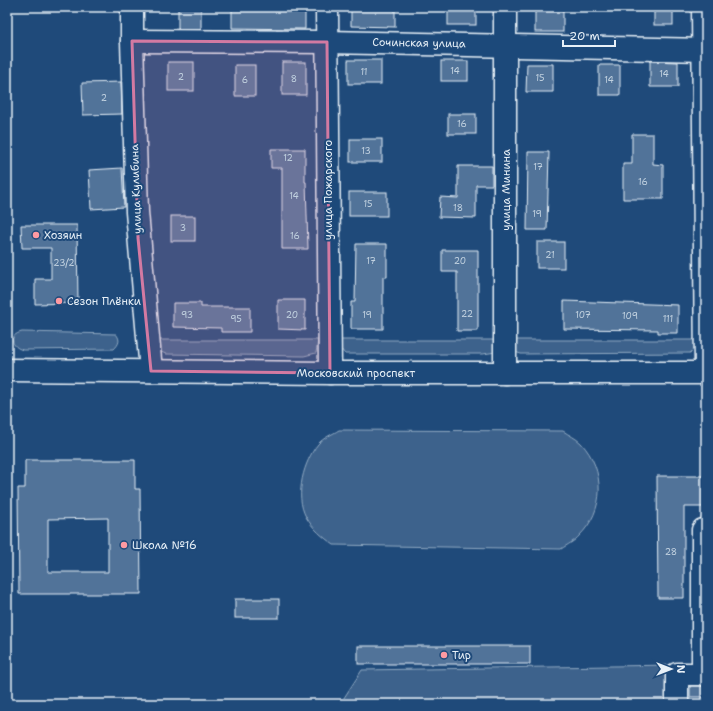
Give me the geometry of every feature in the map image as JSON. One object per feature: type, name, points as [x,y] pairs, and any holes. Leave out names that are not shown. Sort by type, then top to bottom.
[{"type":"street","name":"улица Кулибина","points":[[132,7],[138,232],[152,371]]},
{"type":"street","name":"улица Пожарского","points":[[327,7],[330,373]]},
{"type":"street","name":"улица Минина","points":[[505,7],[505,373]]},
{"type":"street","points":[[703,7],[706,373]]},
{"type":"street","name":"Сочинская улица","points":[[132,41],[506,44],[704,50]]},
{"type":"street","name":"Московский проспект","points":[[7,370],[330,373],[706,373]]},
{"type":"street","points":[[677,704],[677,674],[704,674],[703,530],[706,530]]},
{"type":"highlighted area","points":[[132,41],[327,42],[330,373],[151,371],[138,238]]},
{"type":"shaded area","points":[[22,332],[116,334],[119,342],[114,349],[23,350],[16,346],[13,341],[15,336]]},
{"type":"shaded area","points":[[156,340],[318,340],[316,353],[304,356],[166,354],[156,350]]},
{"type":"shaded area","points":[[339,340],[498,340],[496,352],[483,354],[345,354],[340,348]]},
{"type":"shaded area","points":[[512,340],[695,340],[695,346],[690,353],[521,354],[515,352]]},
{"type":"shaded area","points":[[339,430],[563,431],[581,443],[595,465],[599,490],[598,503],[588,526],[575,540],[561,549],[334,545],[318,532],[306,517],[302,508],[301,489],[305,469],[313,451],[318,444]]},
{"type":"shaded area","points":[[674,665],[674,704],[340,704],[362,670]]},
{"type":"building","points":[[178,7],[201,7],[201,29],[178,29]]},
{"type":"building","points":[[232,7],[305,7],[305,29],[232,28]]},
{"type":"building","points":[[351,7],[395,7],[395,27],[351,26]]},
{"type":"building","points":[[448,7],[476,7],[476,25],[448,25]]},
{"type":"building","points":[[535,7],[563,7],[563,32],[535,32]]},
{"type":"building","points":[[654,7],[673,7],[673,25],[654,25]]},
{"type":"building","points":[[348,60],[381,60],[381,84],[348,84]]},
{"type":"building","points":[[441,61],[468,61],[468,81],[441,81]]},
{"type":"building","points":[[650,61],[678,62],[678,87],[650,87]]},
{"type":"building","points":[[168,62],[194,62],[194,91],[168,91]]},
{"type":"building","points":[[282,62],[306,62],[306,95],[282,95]]},
{"type":"building","points":[[527,64],[553,64],[553,92],[526,92]]},
{"type":"building","points":[[235,65],[255,65],[255,96],[235,96]]},
{"type":"building","points":[[599,65],[620,65],[620,95],[599,95]]},
{"type":"building","points":[[121,82],[122,114],[83,115],[82,83]]},
{"type":"building","points":[[448,114],[476,114],[476,134],[448,134]]},
{"type":"building","points":[[632,134],[653,134],[653,164],[663,165],[663,199],[623,199],[623,164],[632,164]]},
{"type":"building","points":[[350,139],[382,139],[382,162],[350,162]]},
{"type":"building","points":[[271,149],[305,149],[308,249],[282,249],[282,168],[271,168]]},
{"type":"building","points":[[528,152],[549,152],[547,230],[527,230]]},
{"type":"building","points":[[458,166],[492,166],[492,185],[476,185],[476,218],[439,217],[440,197],[458,198]]},
{"type":"building","points":[[122,168],[124,207],[91,209],[89,170]]},
{"type":"building","points":[[349,192],[387,192],[387,216],[349,216]]},
{"type":"building","points":[[171,216],[195,216],[195,241],[171,241]]},
{"type":"building","points":[[21,225],[77,225],[78,303],[35,304],[35,279],[51,279],[51,248],[22,248]]},
{"type":"building","points":[[537,242],[564,242],[564,268],[537,268]]},
{"type":"building","points":[[356,244],[387,244],[387,277],[383,277],[383,329],[351,329],[351,302],[355,302]]},
{"type":"building","points":[[442,250],[478,250],[478,331],[457,331],[457,272],[442,272]]},
{"type":"building","points":[[278,300],[305,300],[305,330],[278,329]]},
{"type":"building","points":[[564,301],[678,305],[678,333],[658,333],[658,330],[564,329]]},
{"type":"building","points":[[173,303],[201,303],[201,307],[250,307],[250,332],[221,332],[221,328],[173,327]]},
{"type":"building","name":"Школа №16","points":[[25,460],[135,460],[135,489],[140,489],[141,594],[19,594],[18,488],[25,488]],"holes":[[[108,518],[108,572],[48,572],[48,519]]]},
{"type":"building","points":[[657,476],[706,476],[706,507],[684,507],[684,598],[658,598]]},
{"type":"building","points":[[235,599],[279,599],[279,618],[235,618]]},
{"type":"building","name":"Тир","points":[[358,646],[530,646],[530,664],[358,664]]},
{"type":"building","points":[[690,686],[706,686],[706,697],[690,697]]},
{"type":"place","name":"Хозяин","points":[[36,235]]},
{"type":"place","name":"Сезон Плёнки","points":[[59,301]]},
{"type":"place","name":"Школа №16","points":[[124,545]]},
{"type":"place","name":"Тир","points":[[444,655]]}]
